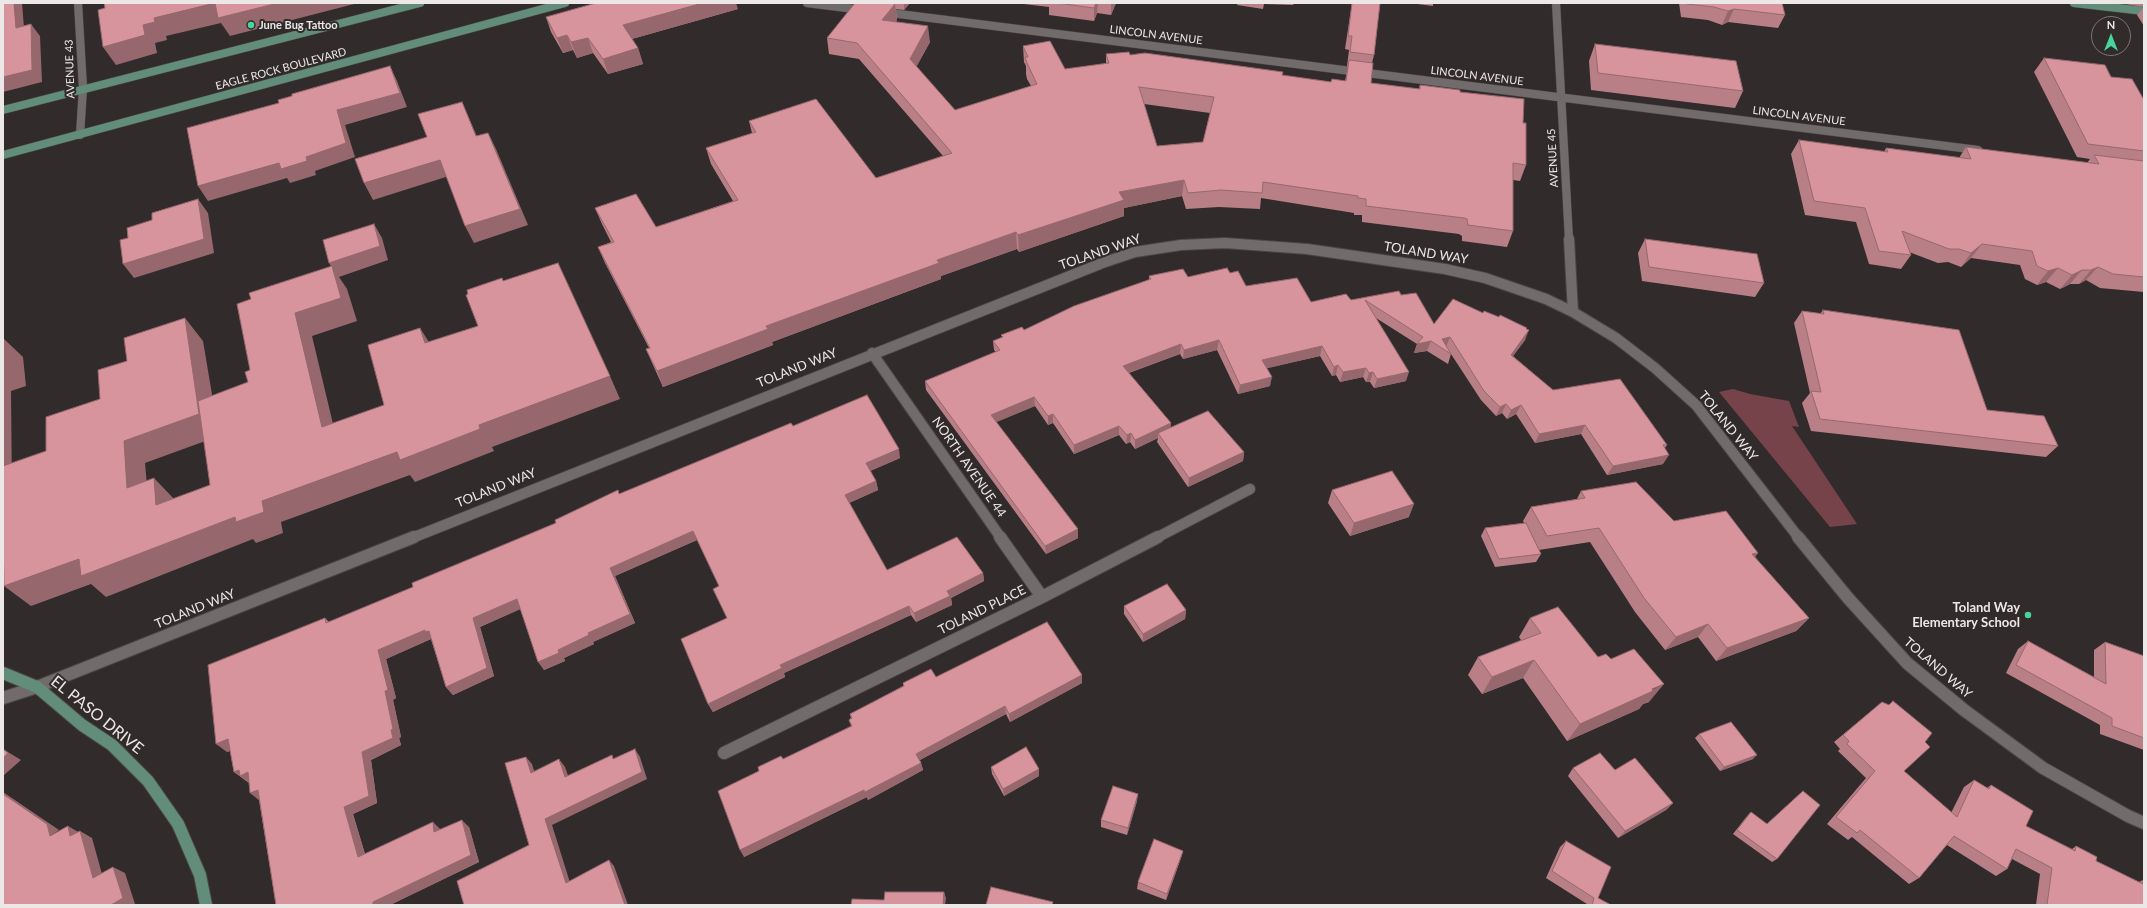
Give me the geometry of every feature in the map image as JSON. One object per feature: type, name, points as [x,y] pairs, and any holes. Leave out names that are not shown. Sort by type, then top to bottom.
[{"type":"main road","points":[[3,110],[83,88],[420,3]]},
{"type":"main road","name":"EAGLE ROCK BOULEVARD","points":[[3,155],[565,3]]},
{"type":"main road","points":[[2074,3],[2144,11]]},
{"type":"main road","name":"EL PASO DRIVE","points":[[3,673],[37,687],[82,725],[112,745],[148,781],[178,824],[200,875],[206,905]]},
{"type":"street","name":"AVENUE 43","points":[[78,3],[83,88],[80,135]]},
{"type":"street","name":"LINCOLN AVENUE","points":[[808,3],[1988,152]]},
{"type":"street","name":"AVENUE 45","points":[[1556,3],[1573,312]]},
{"type":"street","name":"TOLAND WAY","points":[[3,698],[37,687],[1111,260],[1135,252],[1181,245],[1225,243],[1269,245],[1445,269],[1485,278],[1546,299],[1573,312],[1616,338],[1655,368],[1696,405],[1790,527],[1848,598],[1907,663],[1964,710],[2043,768],[2128,816],[2144,823]]},
{"type":"street","name":"NORTH AVENUE 44","points":[[872,354],[1042,596]]},
{"type":"street","name":"TOLAND PLACE","points":[[724,753],[1042,596],[1250,489]]},
{"type":"shaded area","points":[[1733,389],[1750,394],[1789,401],[1799,427],[1792,426],[1857,524],[1830,527],[1719,392]]},
{"type":"building","points":[[3,3],[14,3],[16,28],[31,24],[32,70],[3,77]]},
{"type":"building","points":[[104,3],[215,3],[154,18],[155,22],[143,25],[145,35],[103,47],[98,10],[105,8]]},
{"type":"building","points":[[215,3],[278,3],[218,18]]},
{"type":"building","points":[[596,3],[703,3],[623,25],[638,48],[603,59],[588,38],[571,42],[567,35],[557,38],[546,17]]},
{"type":"building","points":[[855,3],[895,4],[882,20],[928,26],[910,59],[955,110],[1037,84],[1027,63],[1025,57],[1028,57],[1023,46],[1050,41],[1065,69],[1109,63],[1106,54],[1129,52],[1130,55],[1145,53],[1283,72],[1282,75],[1331,82],[1332,79],[1346,81],[1349,60],[1373,63],[1371,83],[1420,89],[1420,85],[1460,90],[1460,92],[1524,99],[1523,123],[1526,123],[1526,165],[1513,163],[1513,231],[1468,225],[1467,219],[1464,218],[1366,206],[1366,199],[1358,198],[1358,196],[1263,182],[1262,193],[1221,190],[1188,193],[1184,180],[1119,192],[1124,200],[1018,235],[1016,232],[937,260],[939,263],[766,326],[768,329],[657,371],[646,349],[650,348],[598,247],[614,242],[595,208],[636,194],[656,227],[738,200],[706,148],[756,132],[749,121],[816,99],[876,178],[952,153],[857,43],[827,38]],"holes":[[[1139,87],[1214,97],[1203,142],[1157,146]]]},
{"type":"building","points":[[1057,3],[1096,3],[1094,8]]},
{"type":"building","points":[[1352,3],[1380,3],[1374,55],[1350,52],[1352,36],[1348,36]]},
{"type":"building","points":[[1687,3],[1782,3],[1785,15],[1734,9],[1728,11],[1714,7]]},
{"type":"building","points":[[1595,44],[1736,61],[1743,91],[1598,73]]},
{"type":"building","points":[[2044,58],[2105,65],[2111,77],[2132,79],[2144,100],[2144,151],[2088,144]]},
{"type":"building","points":[[390,66],[400,93],[337,110],[346,143],[306,157],[307,161],[281,169],[279,163],[198,186],[187,128],[279,103],[278,100],[292,96],[292,94]]},
{"type":"building","points":[[462,102],[476,136],[488,133],[520,209],[465,226],[440,160],[364,183],[355,159],[427,137],[418,114]]},
{"type":"building","points":[[1799,140],[1888,152],[1886,148],[1971,159],[1966,147],[2099,164],[2094,155],[2144,161],[2144,277],[2113,274],[2098,267],[2091,270],[2082,270],[2072,275],[2058,268],[2048,271],[2037,266],[2032,251],[1982,244],[1971,253],[1959,249],[1949,249],[1902,231],[1911,255],[1879,251],[1865,208],[1814,201]]},
{"type":"building","points":[[198,199],[204,239],[123,264],[120,240],[128,238],[127,228],[152,220],[152,213]]},
{"type":"building","points":[[374,224],[380,246],[329,263],[323,240]]},
{"type":"building","points":[[1645,239],[1757,254],[1764,283],[1649,267]]},
{"type":"building","points":[[558,263],[610,376],[479,425],[480,429],[400,460],[397,452],[262,501],[264,512],[236,522],[235,517],[81,576],[79,559],[4,586],[3,466],[46,451],[46,417],[100,399],[98,370],[127,361],[124,338],[185,318],[199,414],[124,441],[127,488],[154,478],[156,505],[210,485],[198,401],[248,382],[245,372],[250,370],[237,304],[251,299],[249,293],[332,266],[341,298],[295,313],[322,427],[384,405],[368,345],[420,328],[425,343],[478,326],[466,295],[468,294],[467,290],[502,278],[503,281]]},
{"type":"building","points":[[1227,268],[1230,273],[1238,271],[1246,286],[1297,278],[1311,302],[1346,294],[1351,300],[1399,291],[1401,295],[1416,293],[1434,324],[1453,299],[1483,313],[1484,311],[1499,317],[1500,315],[1529,330],[1511,355],[1553,390],[1620,379],[1667,445],[1663,445],[1669,455],[1613,466],[1585,425],[1539,434],[1521,405],[1511,410],[1506,404],[1500,407],[1484,391],[1450,337],[1442,339],[1451,354],[1431,341],[1417,344],[1423,337],[1365,300],[1409,372],[1377,379],[1373,372],[1369,373],[1366,368],[1343,372],[1338,365],[1334,367],[1322,346],[1262,360],[1272,377],[1240,385],[1219,340],[1184,350],[1181,344],[1123,366],[1171,423],[1135,440],[1131,433],[1127,435],[1119,426],[1074,445],[1053,414],[1048,416],[1034,397],[991,415],[1078,529],[1045,546],[925,381],[1000,350],[993,341],[1003,337],[1001,335],[1022,327],[1024,330],[1074,306],[1151,279],[1149,276],[1183,269],[1188,277]]},
{"type":"building","points":[[1823,310],[1959,330],[1987,410],[2044,416],[2058,446],[1820,419],[1811,391],[1821,392],[1802,311],[1824,314]]},
{"type":"building","points":[[867,395],[899,449],[866,463],[876,481],[845,495],[887,570],[957,537],[983,573],[947,591],[950,596],[914,613],[909,606],[780,665],[782,668],[708,704],[681,639],[727,618],[713,589],[719,586],[693,531],[610,568],[630,614],[588,633],[589,635],[558,650],[559,653],[538,662],[517,599],[473,618],[487,668],[446,687],[429,631],[425,632],[425,630],[378,650],[388,690],[385,691],[393,729],[391,730],[393,738],[362,752],[369,796],[344,807],[358,857],[433,822],[434,832],[462,820],[471,855],[373,902],[373,905],[276,905],[258,790],[250,793],[248,772],[240,776],[239,770],[234,772],[228,739],[216,744],[208,665],[325,618],[326,623],[413,587],[412,583],[556,523],[555,520],[618,490],[619,494],[791,423],[793,426]]},
{"type":"building","points":[[1208,411],[1244,452],[1189,478],[1158,433]]},
{"type":"building","points":[[1392,471],[1414,504],[1354,523],[1332,490]]},
{"type":"building","points":[[1636,482],[1674,521],[1726,511],[1758,553],[1752,554],[1809,618],[1727,648],[1708,624],[1676,637],[1644,598],[1599,528],[1547,536],[1531,507],[1585,498],[1581,491]]},
{"type":"building","points":[[1526,523],[1541,554],[1499,559],[1485,528]]},
{"type":"building","points":[[1167,584],[1186,610],[1143,634],[1124,606]]},
{"type":"building","points":[[1558,607],[1598,657],[1606,654],[1611,659],[1634,649],[1664,684],[1652,689],[1653,691],[1580,724],[1534,660],[1492,677],[1478,657],[1541,633],[1530,618]]},
{"type":"building","points":[[1047,622],[1082,675],[1009,714],[1005,706],[916,754],[921,763],[865,792],[864,790],[740,850],[718,791],[759,771],[758,767],[781,756],[783,759],[852,726],[849,720],[852,718],[850,714],[904,686],[903,683],[931,669],[936,677]]},
{"type":"building","points":[[2028,641],[2106,684],[2105,642],[2144,656],[2144,738],[2112,726],[2112,718],[2016,665]]},
{"type":"building","points":[[1893,701],[1932,733],[1925,742],[1930,747],[1904,771],[1957,817],[1974,780],[1989,789],[1991,785],[2033,811],[2026,826],[2075,851],[2076,846],[2097,857],[2096,861],[2143,884],[2144,880],[2144,905],[2047,905],[2052,868],[2016,849],[2007,869],[1954,836],[1919,878],[1860,830],[1857,833],[1836,817],[1875,771],[1847,744],[1849,741],[1843,735],[1882,702],[1889,705]]},
{"type":"building","points":[[1731,722],[1757,755],[1724,767],[1699,734]]},
{"type":"building","points":[[1026,747],[1039,769],[1003,789],[991,767]]},
{"type":"building","points":[[3,749],[8,753],[3,758]]},
{"type":"building","points":[[635,749],[642,772],[545,819],[566,883],[609,860],[625,905],[464,905],[457,881],[529,845],[505,763],[526,757],[531,773],[559,759],[565,777],[612,755],[613,759]]},
{"type":"building","points":[[1600,753],[1615,770],[1635,758],[1673,803],[1625,831],[1573,768]]},
{"type":"building","points":[[1113,786],[1138,794],[1128,828],[1101,820]]},
{"type":"building","points":[[1803,791],[1820,805],[1777,859],[1737,830],[1751,812],[1767,824]]},
{"type":"building","points":[[3,794],[47,824],[50,836],[68,826],[70,836],[80,831],[93,878],[113,867],[123,898],[111,905],[3,905]]},
{"type":"building","points":[[1154,839],[1183,851],[1167,894],[1138,882]]},
{"type":"building","points":[[1566,841],[1611,867],[1598,898],[1611,905],[1592,905],[1594,898],[1552,871]]},
{"type":"building","points":[[991,887],[1053,902],[1052,905],[986,905]]},
{"type":"building","points":[[885,892],[944,892],[943,905],[851,905],[852,899],[884,900]]},
{"type":"place","name":"June Bug Tattoo","points":[[251,25]]},
{"type":"place","name":"Toland Way Elementary School","points":[[2028,615]]}]
